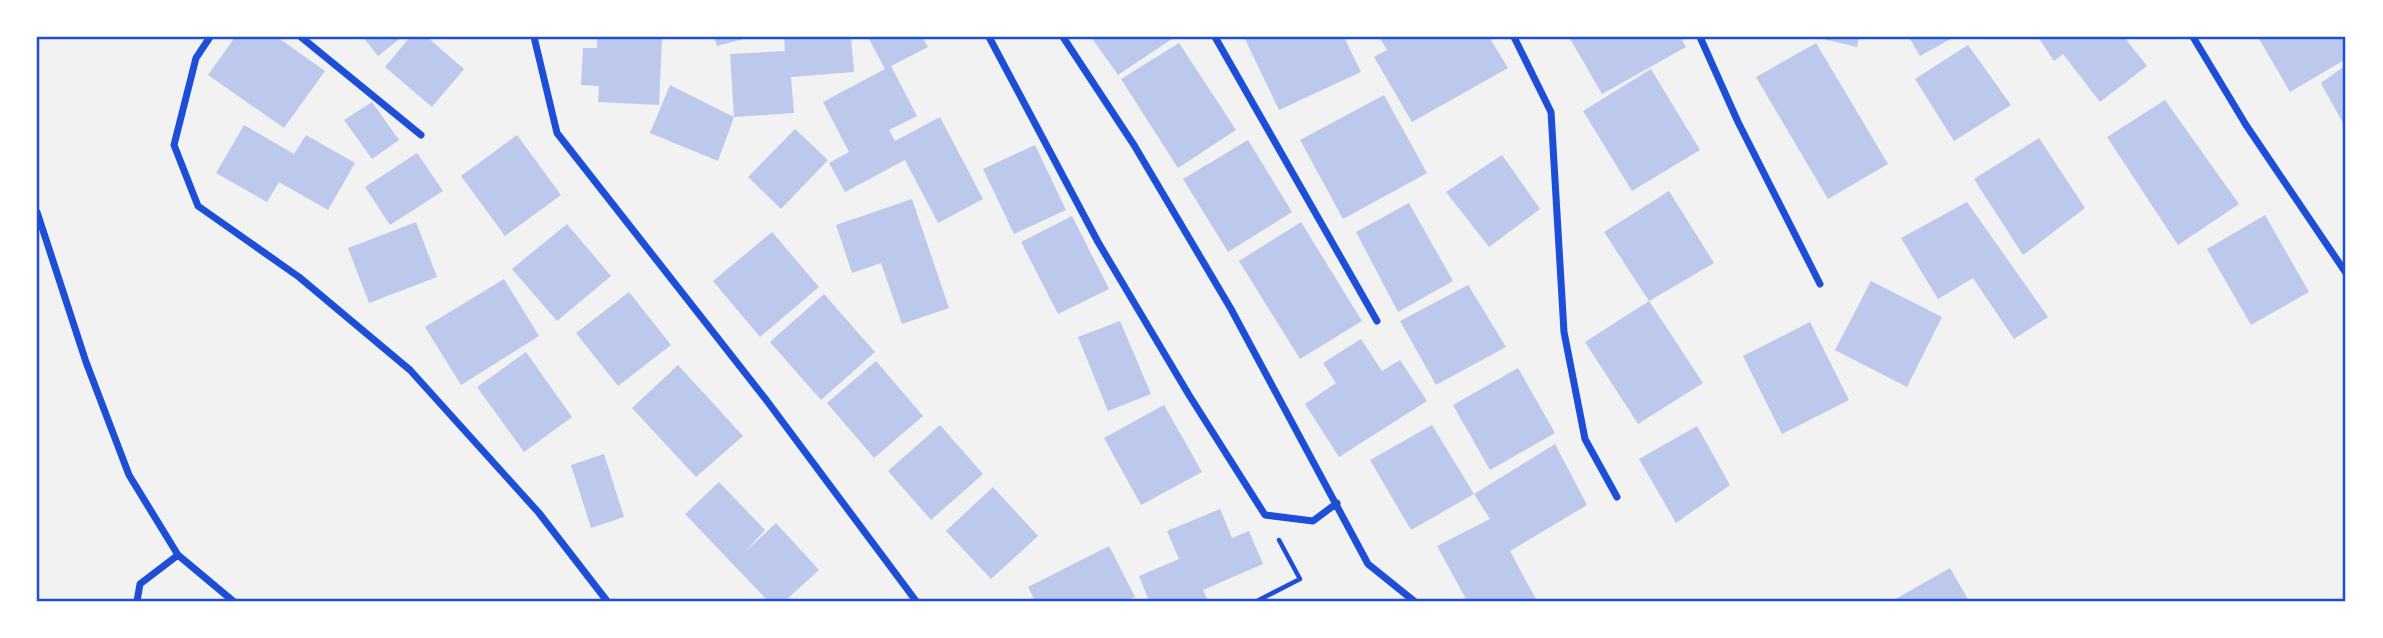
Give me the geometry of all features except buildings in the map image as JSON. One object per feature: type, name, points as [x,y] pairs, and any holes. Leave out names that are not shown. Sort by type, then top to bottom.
[{"type":"street","points":[[210,37],[196,58],[174,145],[198,206],[299,277],[410,370],[538,513],[607,601]]},
{"type":"street","points":[[301,37],[421,135]]},
{"type":"street","points":[[534,37],[557,133],[767,401],[916,601]]},
{"type":"street","points":[[989,37],[1098,242],[1265,515],[1313,522],[1337,503]]},
{"type":"street","points":[[1063,37],[1141,157],[1231,309],[1368,564],[1414,601]]},
{"type":"street","points":[[1215,37],[1377,321]]},
{"type":"street","points":[[1514,37],[1551,112],[1564,332],[1585,439],[1617,497]]},
{"type":"street","points":[[1700,37],[1738,122],[1820,285]]},
{"type":"street","points":[[2193,37],[2246,125],[2346,272]]},
{"type":"street","points":[[37,212],[86,362],[129,475],[178,555],[233,601]]},
{"type":"street","points":[[137,601],[140,584],[178,555]]},
{"type":"path","points":[[1257,601],[1300,579],[1265,515]]}]
